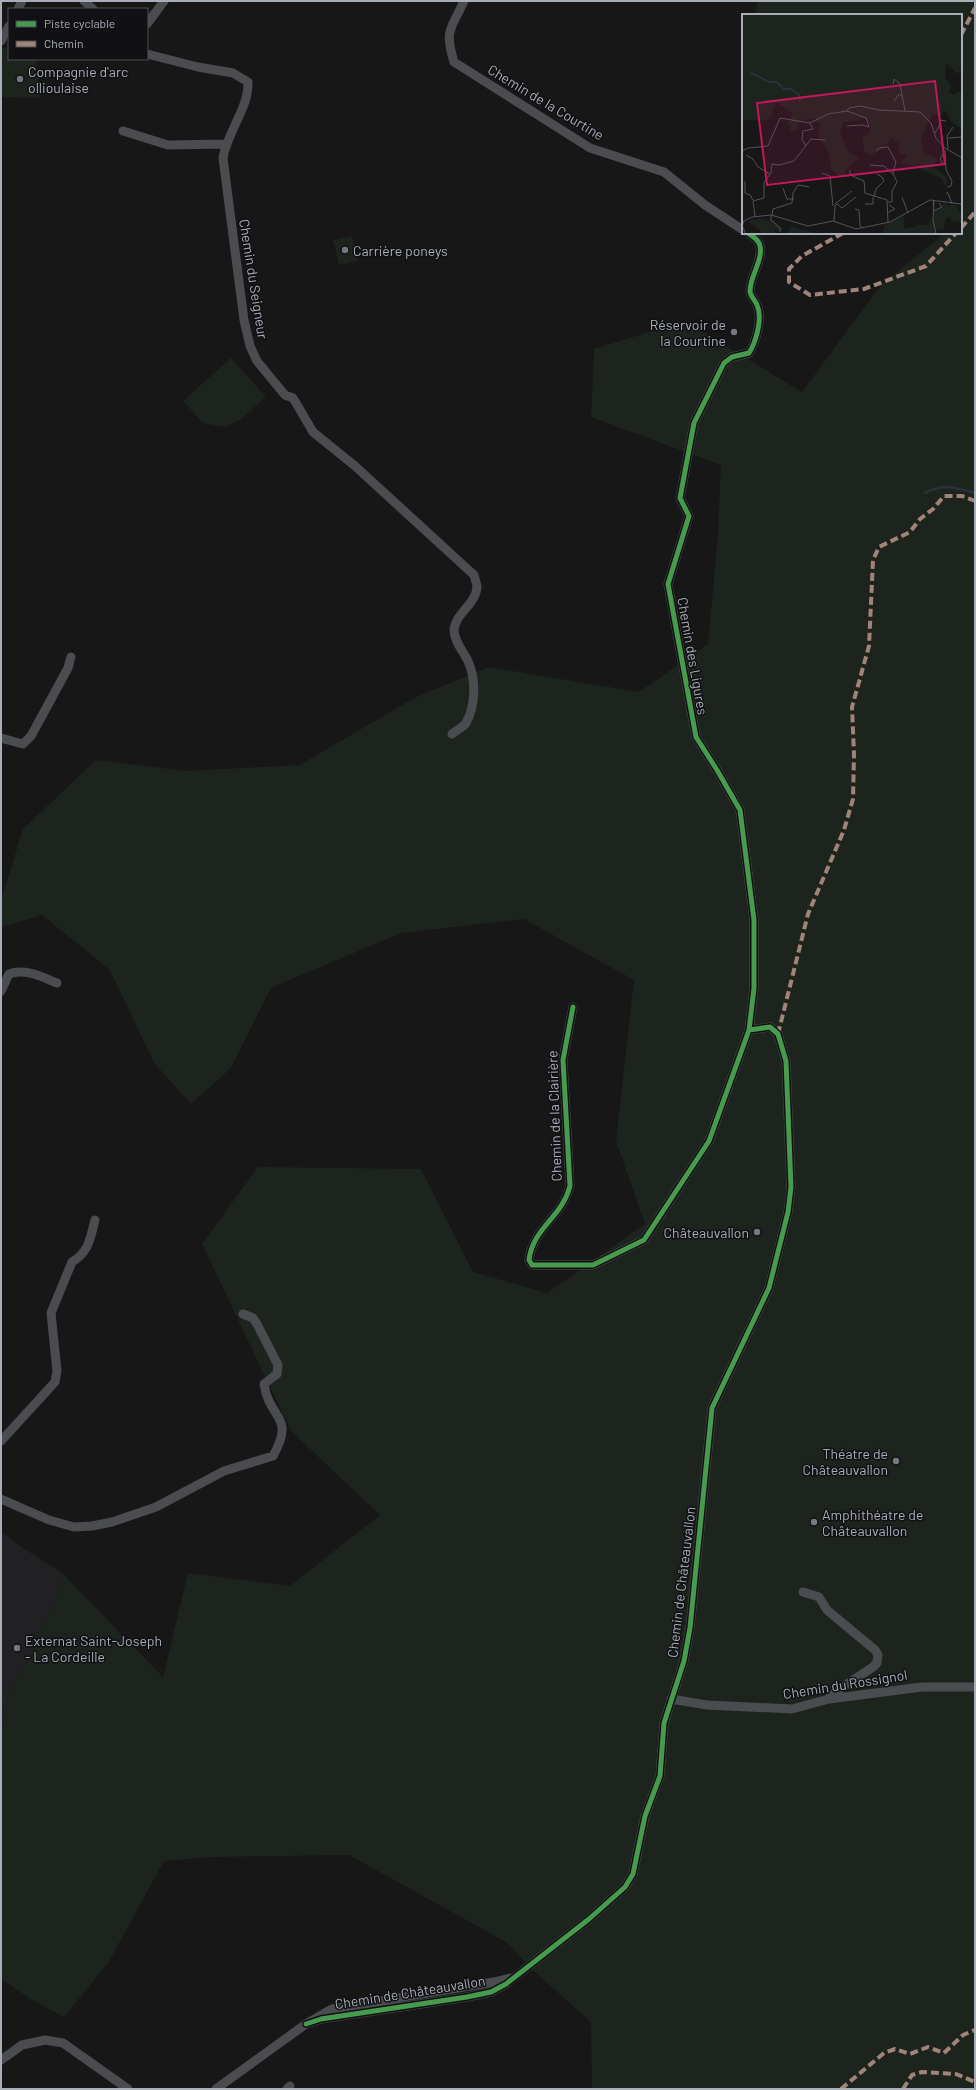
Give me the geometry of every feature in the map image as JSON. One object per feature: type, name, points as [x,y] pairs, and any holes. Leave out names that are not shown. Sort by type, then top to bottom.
[{"type":"street","points":[[84,1],[92,8]]},
{"type":"street","points":[[148,23],[164,1]]},
{"type":"street","name":"Chemin de la Courtine","points":[[464,1],[450,28],[449,46],[454,62],[590,148],[664,172],[705,205],[742,229]]},
{"type":"street","points":[[1,41],[8,28]]},
{"type":"street","name":"Chemin du Seigneur","points":[[148,54],[198,67],[233,72],[248,82],[248,93],[225,144],[223,158],[244,320],[250,346],[257,361],[285,395],[293,398],[313,432],[356,466],[474,575],[477,587],[474,595],[455,625],[454,632],[456,641],[472,670],[474,688],[472,707],[465,724],[452,734]]},
{"type":"street","points":[[122,131],[168,145],[225,144]]},
{"type":"street","name":"Chemin des Ligures","points":[[749,234],[756,239],[760,246],[750,293],[758,306],[756,341],[749,353],[732,357],[724,363],[694,423],[680,498],[689,516],[668,584],[696,737],[740,810],[754,920],[754,988],[749,1030]]},
{"type":"street","points":[[1,738],[23,744],[31,736],[68,668],[71,657]]},
{"type":"street","points":[[1,991],[9,974],[16,972],[32,973],[57,982]]},
{"type":"street","name":"Chemin de la Clairière","points":[[573,1007],[563,1060],[570,1186],[567,1199],[562,1208],[535,1238],[529,1260],[532,1265],[593,1266],[644,1240],[709,1141],[749,1030]]},
{"type":"street","name":"Chemin de Châteauvallon","points":[[216,2089],[306,2024],[332,2010],[354,2004],[494,1982],[517,1976],[589,1919],[625,1887],[633,1874],[645,1816],[660,1776],[664,1723],[684,1661],[690,1628],[712,1408],[768,1288],[788,1212],[791,1187],[786,1060],[778,1034],[770,1027],[749,1030]]},
{"type":"street","points":[[1,1441],[55,1382],[57,1371],[51,1313],[72,1262],[79,1258],[87,1250],[95,1220]]},
{"type":"street","points":[[2,1500],[49,1520],[74,1527],[92,1526],[112,1522],[156,1507],[224,1471],[273,1456],[282,1441],[283,1427],[265,1393],[264,1384],[278,1374],[278,1365],[253,1318],[243,1314]]},
{"type":"street","points":[[803,1592],[819,1597],[826,1610],[875,1650],[878,1655],[877,1663],[873,1668],[838,1690],[828,1699]]},
{"type":"street","name":"Chemin du Rossignol","points":[[671,1699],[707,1705],[792,1709],[828,1699],[922,1687],[975,1687]]},
{"type":"street","points":[[1,2060],[22,2045],[44,2040],[63,2043],[128,2089]]},
{"type":"shaded area","points":[[758,1],[975,1],[975,2089],[592,2089],[591,2022],[536,1973],[506,1942],[349,1855],[210,1857],[164,1861],[108,1963],[64,2017],[32,2000],[1,1979],[1,1737],[8,1699],[57,1597],[62,1573],[163,1677],[188,1573],[290,1586],[380,1515],[291,1431],[202,1244],[258,1167],[421,1169],[473,1272],[547,1293],[645,1224],[616,1141],[634,980],[524,919],[401,933],[271,988],[231,1068],[191,1104],[154,1063],[110,970],[42,915],[1,927],[1,900],[23,829],[96,760],[186,771],[300,765],[414,698],[489,667],[639,692],[708,644],[718,533],[721,465],[591,417],[594,349],[685,321],[802,392],[881,285],[944,234],[962,234],[962,14],[755,14]]},
{"type":"shaded area","name":"Compagnie d'arc ollioulaise","points":[[1,47],[8,49],[8,60],[36,60],[40,98],[1,97]]},
{"type":"shaded area","name":"Carrière poneys","points":[[352,236],[358,261],[339,265],[333,240]]},
{"type":"shaded area","points":[[231,358],[266,397],[240,420],[225,427],[203,423],[183,401]]},
{"type":"shaded area","name":"Externat Saint-Joseph - La Cordeille","points":[[1,1531],[17,1544],[62,1573],[57,1597],[8,1699],[1,1737]]},
{"type":"waterway","points":[[925,493],[944,487],[956,488],[975,493]]},
{"type":"marked path","points":[[962,33],[975,8]]},
{"type":"marked path","points":[[962,227],[975,212]]},
{"type":"marked path","points":[[841,234],[802,256],[789,269],[789,282],[810,295],[864,289],[926,266],[955,234]]},
{"type":"marked path","points":[[778,1034],[808,914],[844,830],[853,799],[854,754],[852,707],[869,646],[873,560],[879,547],[910,532],[920,519],[933,509],[944,496],[962,496],[975,501]]},
{"type":"marked path","points":[[841,2089],[884,2053],[895,2049],[910,2054],[928,2047],[944,2053],[963,2035],[975,2030]]},
{"type":"marked path","points":[[903,2089],[912,2075],[922,2072],[956,2074],[975,2082]]},
{"type":"cycle path","points":[[573,1007],[563,1060],[570,1186],[561,1206],[536,1239],[529,1260],[532,1265],[593,1265],[644,1240],[709,1141],[749,1030],[754,988],[754,920],[740,810],[696,737],[668,584],[689,516],[680,498],[694,423],[724,363],[732,357],[749,353],[758,330],[759,310],[750,291],[760,257],[760,246],[757,240],[750,234]]},
{"type":"cycle path","points":[[306,2024],[321,2019],[491,1992],[506,1984],[589,1919],[625,1887],[633,1874],[645,1816],[660,1776],[664,1723],[684,1661],[690,1628],[712,1408],[769,1288],[788,1212],[791,1187],[786,1061],[778,1034],[770,1027],[749,1030]]},
{"type":"place","name":"Compagnie d'arc ollioulaise","points":[[20,79]]},
{"type":"place","name":"Carrière poneys","points":[[345,250]]},
{"type":"place","name":"Réservoir de la Courtine","points":[[734,332]]},
{"type":"place","name":"Châteauvallon","points":[[757,1232]]},
{"type":"place","name":"Théatre de Châteauvallon","points":[[896,1461]]},
{"type":"place","name":"Amphithéatre de Châteauvallon","points":[[814,1522]]},
{"type":"place","name":"Externat Saint-Joseph - La Cordeille","points":[[17,1648]]}]
